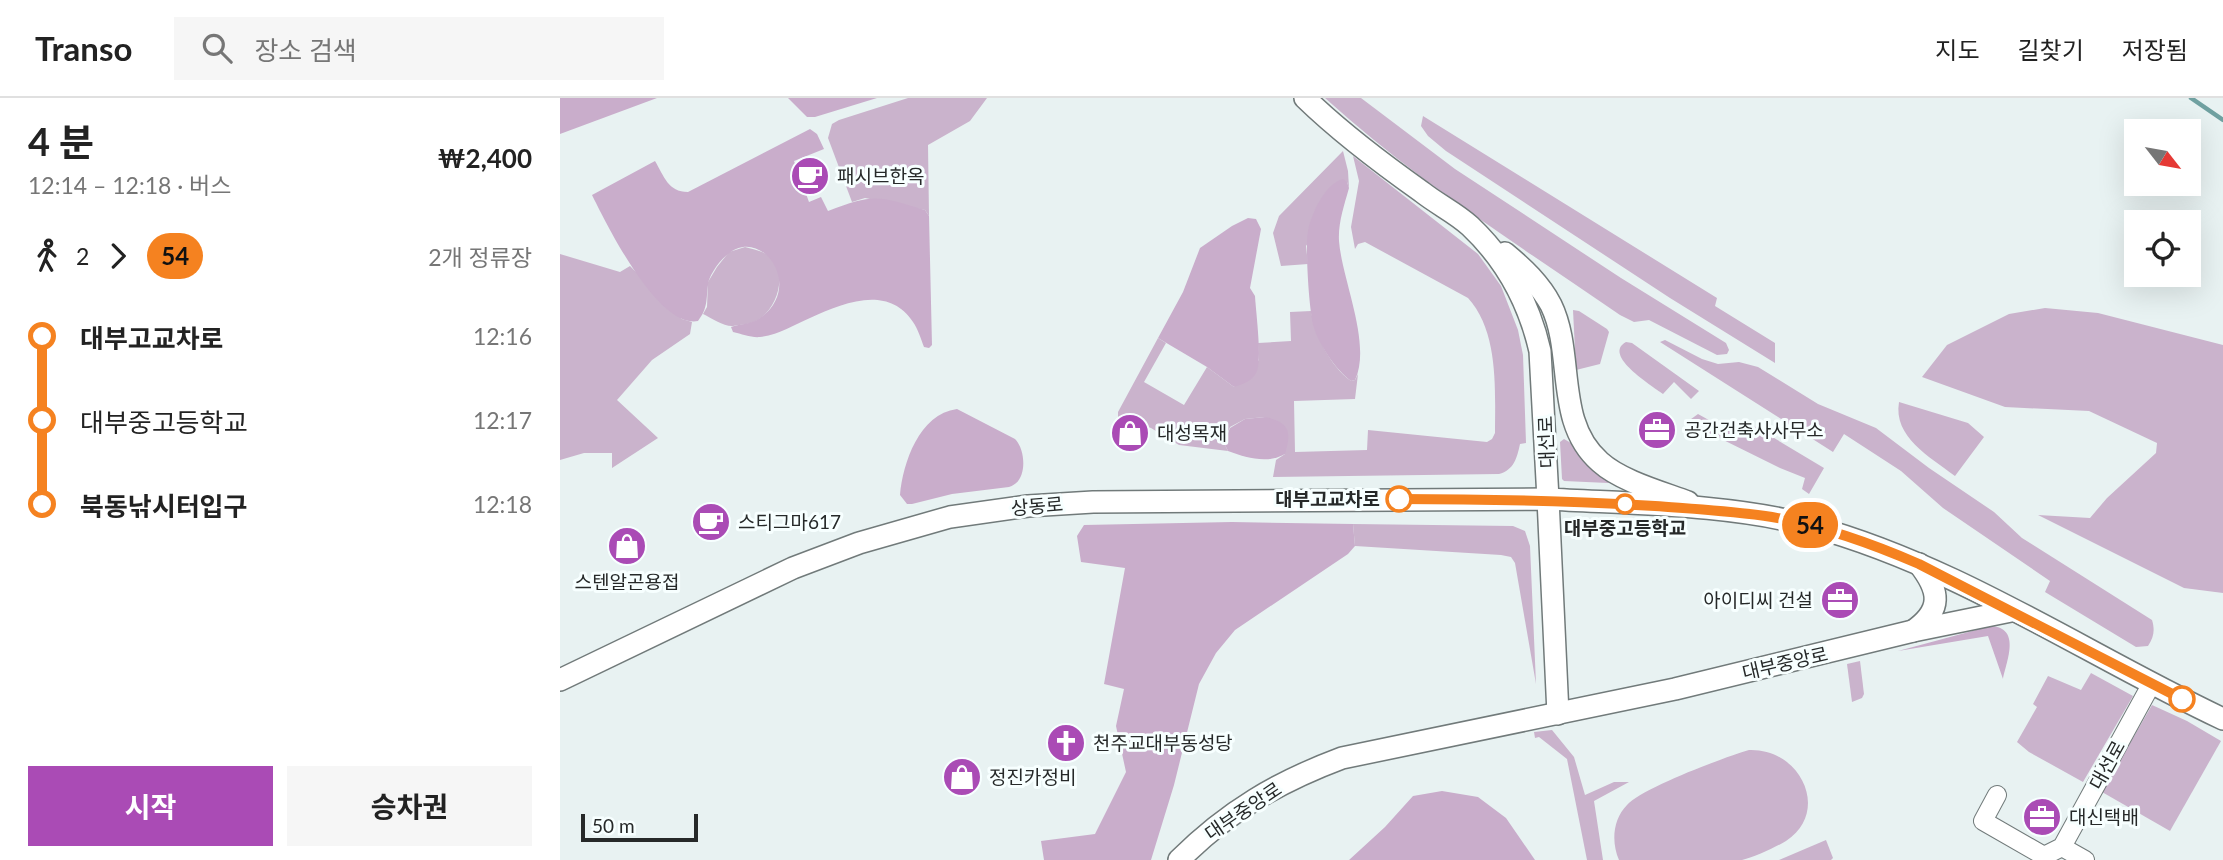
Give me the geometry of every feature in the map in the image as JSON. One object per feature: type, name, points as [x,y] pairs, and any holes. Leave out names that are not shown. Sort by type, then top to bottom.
[{"type":"street","name":"대선로","points":[[1304,98],[1372,156],[1469,225],[1507,270],[1518,288],[1535,330],[1540,351],[1548,499]]},
{"type":"street","points":[[1469,225],[1519,264],[1538,285],[1552,307],[1561,342],[1573,420],[1584,443],[1599,462],[1614,472],[1706,510]]},
{"type":"street","points":[[1558,713],[1548,499],[1773,517],[1889,551],[2223,719]]},
{"type":"street","name":"상동로","points":[[560,680],[793,568],[859,542],[950,517],[1028,506],[1093,502],[1548,499]]},
{"type":"street","points":[[1913,631],[1927,621],[1935,603],[1930,578],[1919,564]]},
{"type":"street","name":"대부중앙로","points":[[1179,860],[1230,815],[1267,791],[1342,758],[1675,689],[1913,631],[2011,611]]},
{"type":"street","name":"대선로","points":[[2062,847],[2152,683]]},
{"type":"street","points":[[1997,795],[1983,821],[2044,856],[2062,847],[2085,860]]},
{"type":"shaded area","points":[[560,98],[657,98],[560,134]]},
{"type":"shaded area","points":[[788,98],[877,98],[807,117]]},
{"type":"shaded area","points":[[908,98],[987,98],[970,121],[928,145],[929,216],[925,210],[865,198],[852,202],[828,138],[832,124],[839,120]]},
{"type":"shaded area","points":[[1325,98],[1361,98],[1455,169],[1726,343],[1729,350],[1727,354],[1717,355],[1649,320],[1634,322],[1620,315],[1432,185]]},
{"type":"shaded area","points":[[1423,116],[1717,298],[1715,306],[1775,343],[1775,363],[1670,298],[1446,151],[1428,136],[1421,126]]},
{"type":"shaded area","points":[[810,129],[817,134],[824,149],[794,161],[809,202],[821,197],[828,211],[856,201],[886,199],[925,210],[929,216],[932,345],[929,348],[924,347],[915,325],[903,310],[878,300],[864,300],[836,307],[767,336],[754,337],[733,332],[731,327],[757,320],[772,307],[778,293],[779,278],[774,264],[765,254],[754,248],[741,247],[725,257],[710,277],[704,312],[698,321],[683,319],[667,309],[651,293],[622,250],[592,195],[655,161],[671,186],[688,192]]},
{"type":"shaded area","points":[[1343,151],[1349,188],[1347,182],[1306,246],[1308,264],[1281,266],[1273,233],[1279,216]]},
{"type":"shaded area","points":[[1353,156],[1478,254],[1501,286],[1518,330],[1523,355],[1526,443],[1520,444],[1511,466],[1499,474],[1273,477],[1276,460],[1285,454],[1265,417],[1245,419],[1230,427],[1224,443],[1228,451],[1179,445],[1151,428],[1118,418],[1118,412],[1158,338],[1166,343],[1144,382],[1184,405],[1207,367],[1234,387],[1259,360],[1258,343],[1291,341],[1290,312],[1311,311],[1316,330],[1330,359],[1351,381],[1355,380],[1358,374],[1355,399],[1294,401],[1295,452],[1367,450],[1368,430],[1487,442],[1492,439],[1495,433],[1493,362],[1485,327],[1478,312],[1468,298],[1365,242],[1358,244],[1355,249],[1351,227],[1359,181]]},
{"type":"shaded area","points":[[1343,179],[1349,188],[1340,221],[1339,241],[1360,349],[1355,380],[1351,381],[1329,357],[1314,328],[1307,264],[1307,239],[1312,217],[1325,193]]},
{"type":"shaded area","points":[[1248,218],[1256,219],[1261,229],[1250,288],[1255,296],[1258,364],[1253,377],[1234,387],[1207,367],[1158,338],[1183,292],[1200,248]]},
{"type":"shaded area","points":[[745,247],[761,251],[774,261],[778,268],[779,286],[773,303],[761,318],[752,323],[730,326],[703,314],[707,307],[708,282],[729,252]]},
{"type":"shaded area","points":[[560,254],[620,272],[630,266],[682,319],[692,322],[690,334],[652,360],[617,400],[658,438],[612,468],[612,453],[584,453],[560,460]]},
{"type":"shaded area","points":[[2045,308],[2098,313],[2223,345],[2223,593],[2184,588],[2038,515],[2090,518],[2107,498],[2156,453],[2157,443],[2089,411],[2005,407],[1922,377],[1947,345],[2009,314]]},
{"type":"shaded area","points":[[1573,310],[1579,311],[1609,332],[1600,364],[1576,370]]},
{"type":"shaded area","points":[[1665,340],[1718,364],[1739,362],[1758,367],[1818,404],[1876,428],[1994,512],[2022,538],[2152,620],[2152,640],[2148,646],[2136,647],[2045,592],[2050,581],[1943,508],[1901,471],[1844,434],[1833,452],[1660,342]]},
{"type":"shaded area","points":[[1626,342],[1632,343],[1699,391],[1691,399],[1674,382],[1663,394],[1624,362],[1620,348]]},
{"type":"shaded area","points":[[1899,402],[1968,423],[1984,437],[1955,476],[1907,436],[1899,414]]},
{"type":"shaded area","points":[[957,409],[1015,439],[1023,458],[1020,479],[1009,487],[952,494],[907,504],[900,495],[905,469],[915,442],[932,420]]},
{"type":"shaded area","points":[[1698,414],[1725,429],[1730,423],[1744,430],[1749,423],[1824,468],[1809,494],[1802,489],[1805,478],[1687,422]]},
{"type":"shaded area","points":[[1265,417],[1279,422],[1287,429],[1285,454],[1264,459],[1249,458],[1228,451],[1224,443],[1230,428],[1245,419]]},
{"type":"shaded area","points":[[1564,439],[1571,443],[1584,462],[1610,481],[1564,481],[1560,442]]},
{"type":"shaded area","points":[[1232,522],[1353,524],[1355,546],[1348,554],[1235,630],[1216,653],[1199,684],[1174,785],[1151,860],[1044,860],[1041,841],[1095,834],[1126,772],[1116,726],[1124,689],[1104,684],[1125,568],[1081,562],[1077,536],[1084,525]]},
{"type":"shaded area","points":[[1353,524],[1513,526],[1525,531],[1530,546],[1536,684],[1515,563],[1511,557],[1355,546]]},
{"type":"shaded area","points":[[1991,626],[2006,632],[2009,639],[2009,654],[2003,679],[1988,636],[1898,651]]},
{"type":"shaded area","points":[[1860,661],[1864,694],[1862,698],[1852,702],[1847,664]]},
{"type":"shaded area","points":[[2091,673],[2133,696],[2083,782],[2029,752],[2017,742],[2037,707],[2033,704],[2048,676],[2081,690]]},
{"type":"shaded area","points":[[2152,705],[2221,741],[2170,831],[2102,792]]},
{"type":"shaded area","points":[[1552,730],[1574,757],[1585,795],[1614,782],[1629,782],[1594,801],[1603,860],[1587,860],[1567,759],[1539,737],[1535,738],[1534,732]]},
{"type":"shaded area","points":[[1749,750],[1767,752],[1783,759],[1795,770],[1804,784],[1808,799],[1807,814],[1799,829],[1786,841],[1742,860],[1619,860],[1615,846],[1616,824],[1627,805],[1666,782]]},
{"type":"shaded area","points":[[1442,791],[1478,797],[1506,818],[1535,860],[1349,860],[1385,827],[1413,796]]},
{"type":"shaded area","points":[[1826,840],[1833,858],[1831,860],[1779,860]]},
{"type":"waterway","points":[[2191,98],[2223,120]]},
{"type":"bus line","name":"54","points":[[1399,499],[1548,499],[1724,511],[1773,517],[1810,526],[1889,551],[1919,564],[2182,699]]},
{"type":"place","name":"패시브한옥","points":[[810,176]]},
{"type":"place","name":"공간건축사사무소","points":[[1657,430]]},
{"type":"place","name":"대성목재","points":[[1130,433]]},
{"type":"place","name":"대부고교차로","points":[[1399,499]]},
{"type":"place","name":"대부중고등학교","points":[[1625,504]]},
{"type":"place","name":"스티그마617","points":[[711,522]]},
{"type":"place","name":"스텐알곤용접","points":[[627,546]]},
{"type":"place","name":"아이디씨 건설","points":[[1840,600]]},
{"type":"place","name":"천주교대부동성당","points":[[1066,743]]},
{"type":"place","name":"정진카정비","points":[[962,777]]},
{"type":"place","name":"대신택배","points":[[2042,817]]}]
